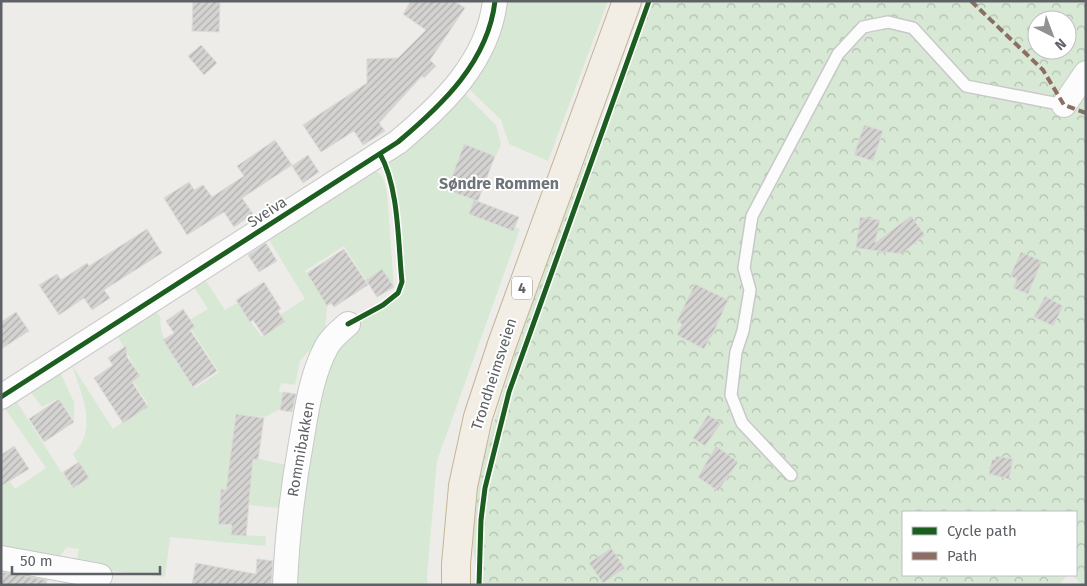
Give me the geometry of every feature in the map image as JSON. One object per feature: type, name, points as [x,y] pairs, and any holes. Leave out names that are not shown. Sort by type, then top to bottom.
[{"type":"highway","name":"Trondheimsveien","points":[[456,585],[463,486],[478,417],[505,336],[627,1]]},
{"type":"street","name":"Sveiva","points":[[1,397],[398,142],[430,114],[460,80],[481,48],[490,30],[494,1]]},
{"type":"street","points":[[1064,105],[1086,73]]},
{"type":"street","name":"Rommibakken","points":[[285,585],[291,500],[307,406],[320,360],[328,344],[348,324]]},
{"type":"street","points":[[1,558],[100,576]]},
{"type":"lane","points":[[790,475],[742,423],[731,395],[736,352],[743,331],[750,290],[744,268],[752,216],[838,54],[863,27],[888,22],[913,28],[966,86],[1064,105]]},
{"type":"green space","points":[[495,1],[608,1],[548,161],[509,144],[501,120],[460,80]]},
{"type":"green space","points":[[647,1],[1086,1],[1086,585],[1082,585],[1073,576],[1077,576],[1077,511],[902,511],[902,576],[1067,576],[1060,585],[478,585],[468,508],[538,277],[641,26]]},
{"type":"green space","points":[[462,91],[496,125],[501,144],[496,156],[464,144],[447,188],[475,199],[471,211],[520,229],[437,461],[427,576],[428,585],[285,585],[290,509],[250,505],[251,481],[227,491],[221,491],[217,524],[232,526],[231,535],[266,536],[265,546],[170,537],[165,577],[85,568],[77,559],[79,549],[67,547],[60,556],[53,560],[1,553],[1,483],[8,479],[15,489],[46,468],[4,407],[15,399],[62,473],[78,463],[73,454],[81,444],[85,434],[86,411],[72,365],[113,429],[148,404],[132,380],[139,375],[117,335],[155,310],[161,318],[163,335],[167,344],[195,388],[219,372],[189,326],[188,321],[208,309],[192,284],[204,278],[225,310],[237,303],[262,337],[285,323],[280,315],[305,299],[268,238],[374,170],[382,177],[387,193],[394,288],[383,270],[366,280],[344,246],[305,271],[327,305],[325,333],[300,361],[295,385],[281,383],[279,392],[283,393],[280,409],[265,417],[237,414],[232,455],[296,467],[307,406],[348,324],[398,293],[402,282],[392,189],[384,158]]},
{"type":"green space","points":[[60,372],[74,402],[74,420],[59,398],[42,407],[29,390]]},
{"type":"building","points":[[193,1],[220,1],[219,32],[192,31]]},
{"type":"building","points":[[411,1],[454,1],[465,8],[430,60],[436,66],[424,78],[422,76],[379,123],[385,131],[363,145],[354,131],[321,152],[303,125],[367,83],[367,59],[398,58],[426,30],[403,14]]},
{"type":"building","points":[[201,45],[217,63],[204,75],[188,56]]},
{"type":"building","points":[[864,125],[883,131],[873,161],[854,155]]},
{"type":"building","points":[[275,140],[292,165],[242,198],[253,214],[234,227],[224,212],[187,235],[164,198],[189,182],[194,190],[203,185],[212,197],[244,176],[237,166]]},
{"type":"building","points":[[464,144],[495,156],[478,201],[447,190]]},
{"type":"building","points":[[308,155],[319,172],[303,183],[292,166]]},
{"type":"building","points":[[474,200],[519,217],[513,231],[469,214]]},
{"type":"building","points":[[911,216],[925,235],[901,254],[856,248],[860,217],[880,220],[875,243]]},
{"type":"building","points":[[147,229],[162,253],[104,290],[110,298],[92,310],[84,298],[59,315],[39,285],[57,274],[61,280],[87,263],[89,266]]},
{"type":"building","points":[[266,243],[277,261],[259,272],[248,255]]},
{"type":"building","points":[[344,249],[368,285],[334,307],[331,303],[327,306],[307,273]]},
{"type":"building","points":[[1021,252],[1042,261],[1028,294],[1013,288],[1017,279],[1010,276]]},
{"type":"building","points":[[382,269],[394,287],[377,297],[366,280]]},
{"type":"building","points":[[264,282],[281,309],[278,311],[285,322],[264,336],[253,320],[250,322],[236,300]]},
{"type":"building","points":[[695,284],[728,300],[704,349],[677,335],[682,324],[677,321]]},
{"type":"building","points":[[1045,296],[1063,306],[1053,326],[1034,317]]},
{"type":"building","points":[[183,309],[195,327],[190,330],[217,371],[193,387],[163,340],[174,333],[166,321]]},
{"type":"building","points":[[16,312],[29,331],[1,349],[1,322]]},
{"type":"building","points":[[126,346],[127,357],[140,376],[132,382],[148,407],[123,423],[94,378],[113,365],[108,358]]},
{"type":"building","points":[[283,392],[296,394],[292,412],[280,410]]},
{"type":"building","points":[[59,399],[74,422],[44,442],[29,419]]},
{"type":"building","points":[[236,414],[264,418],[258,460],[253,459],[246,536],[231,535],[232,525],[218,524],[221,489],[226,490]]},
{"type":"building","points":[[708,415],[721,423],[705,446],[693,438]]},
{"type":"building","points":[[14,446],[29,469],[1,486],[1,455]]},
{"type":"building","points":[[716,446],[738,462],[718,491],[698,477]]},
{"type":"building","points":[[996,456],[1013,459],[1009,479],[989,474],[992,459],[995,460]]},
{"type":"building","points":[[79,462],[89,478],[73,488],[63,472]]},
{"type":"building","points":[[611,548],[625,568],[603,583],[589,563]]},
{"type":"building","points":[[257,559],[273,561],[271,585],[192,585],[196,563],[256,574]]},
{"type":"building","points":[[3,572],[47,580],[46,585],[1,585]]},
{"type":"marked path","points":[[971,1],[1043,70],[1064,105],[1086,113]]},
{"type":"cycle path","points":[[1,397],[398,142],[431,113],[473,63],[491,23],[495,1]]},
{"type":"cycle path","points":[[479,585],[481,520],[485,488],[509,392],[649,1]]},
{"type":"cycle path","points":[[348,324],[383,305],[398,293],[402,282],[394,199],[391,183],[380,154]]},
{"type":"district","name":"Søndre Rommen","points":[[499,183]]}]
